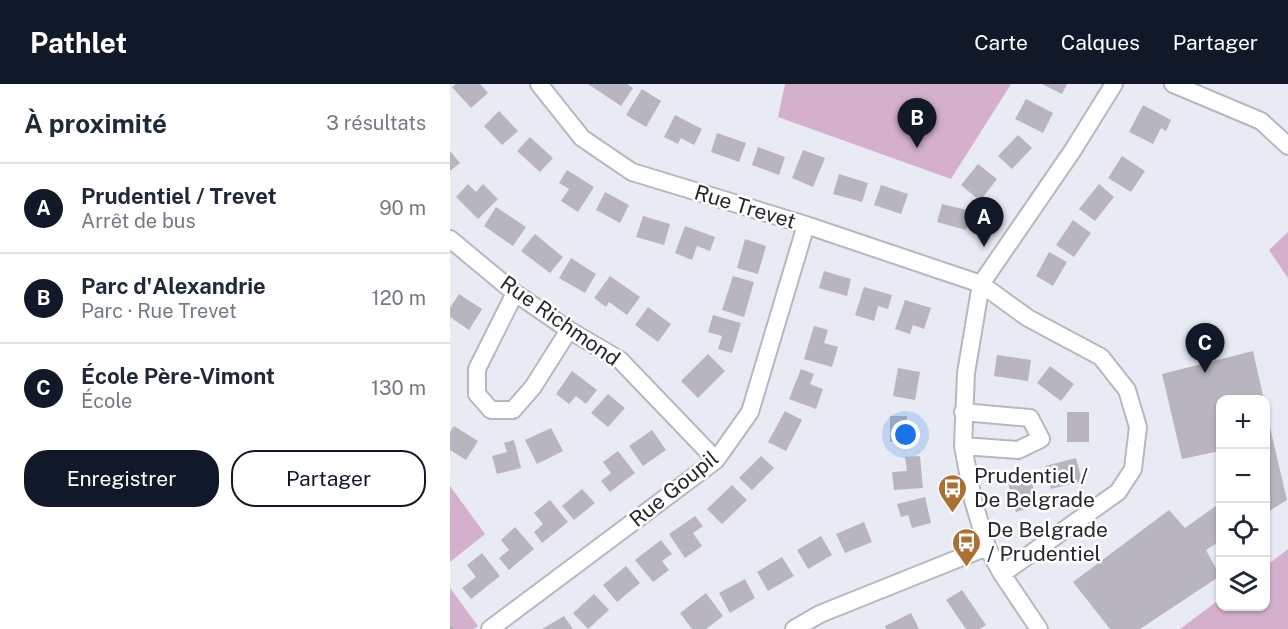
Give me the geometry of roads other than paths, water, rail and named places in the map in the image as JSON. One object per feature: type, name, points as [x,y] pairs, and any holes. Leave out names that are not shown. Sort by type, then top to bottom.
[{"type":"street","name":"Rue Trevet","points":[[539,84],[582,138],[632,172],[806,225],[981,284],[1028,318],[1101,357],[1127,390],[1138,427],[1133,469],[1118,492],[1002,574]]},
{"type":"street","points":[[1039,629],[987,547],[973,500],[963,446],[966,373],[981,284],[1073,150],[1114,84]]},
{"type":"street","points":[[1173,84],[1261,122],[1288,146]]},
{"type":"street","name":"Rue Goupil","points":[[490,629],[716,460],[750,412],[806,225]]},
{"type":"street","name":"Rue Richmond","points":[[450,239],[515,293],[569,330],[620,360],[716,460]]},
{"type":"street","points":[[515,293],[477,369],[477,394],[491,410],[513,410],[533,387],[569,330]]},
{"type":"street","points":[[963,412],[1030,418],[1041,439],[1018,450],[963,446]]},
{"type":"street","points":[[794,629],[820,614],[987,547]]},
{"type":"place","name":"Parc d'Alexandrie","points":[[917,148]]},
{"type":"place","name":"Prudentiel / Trevet","points":[[984,247]]},
{"type":"place","name":"École Père-Vimont","points":[[1205,373]]},
{"type":"place","name":"Prudentiel / De Belgrade","points":[[953,514]]},
{"type":"place","name":"De Belgrade / Prudentiel","points":[[966,568]]}]
